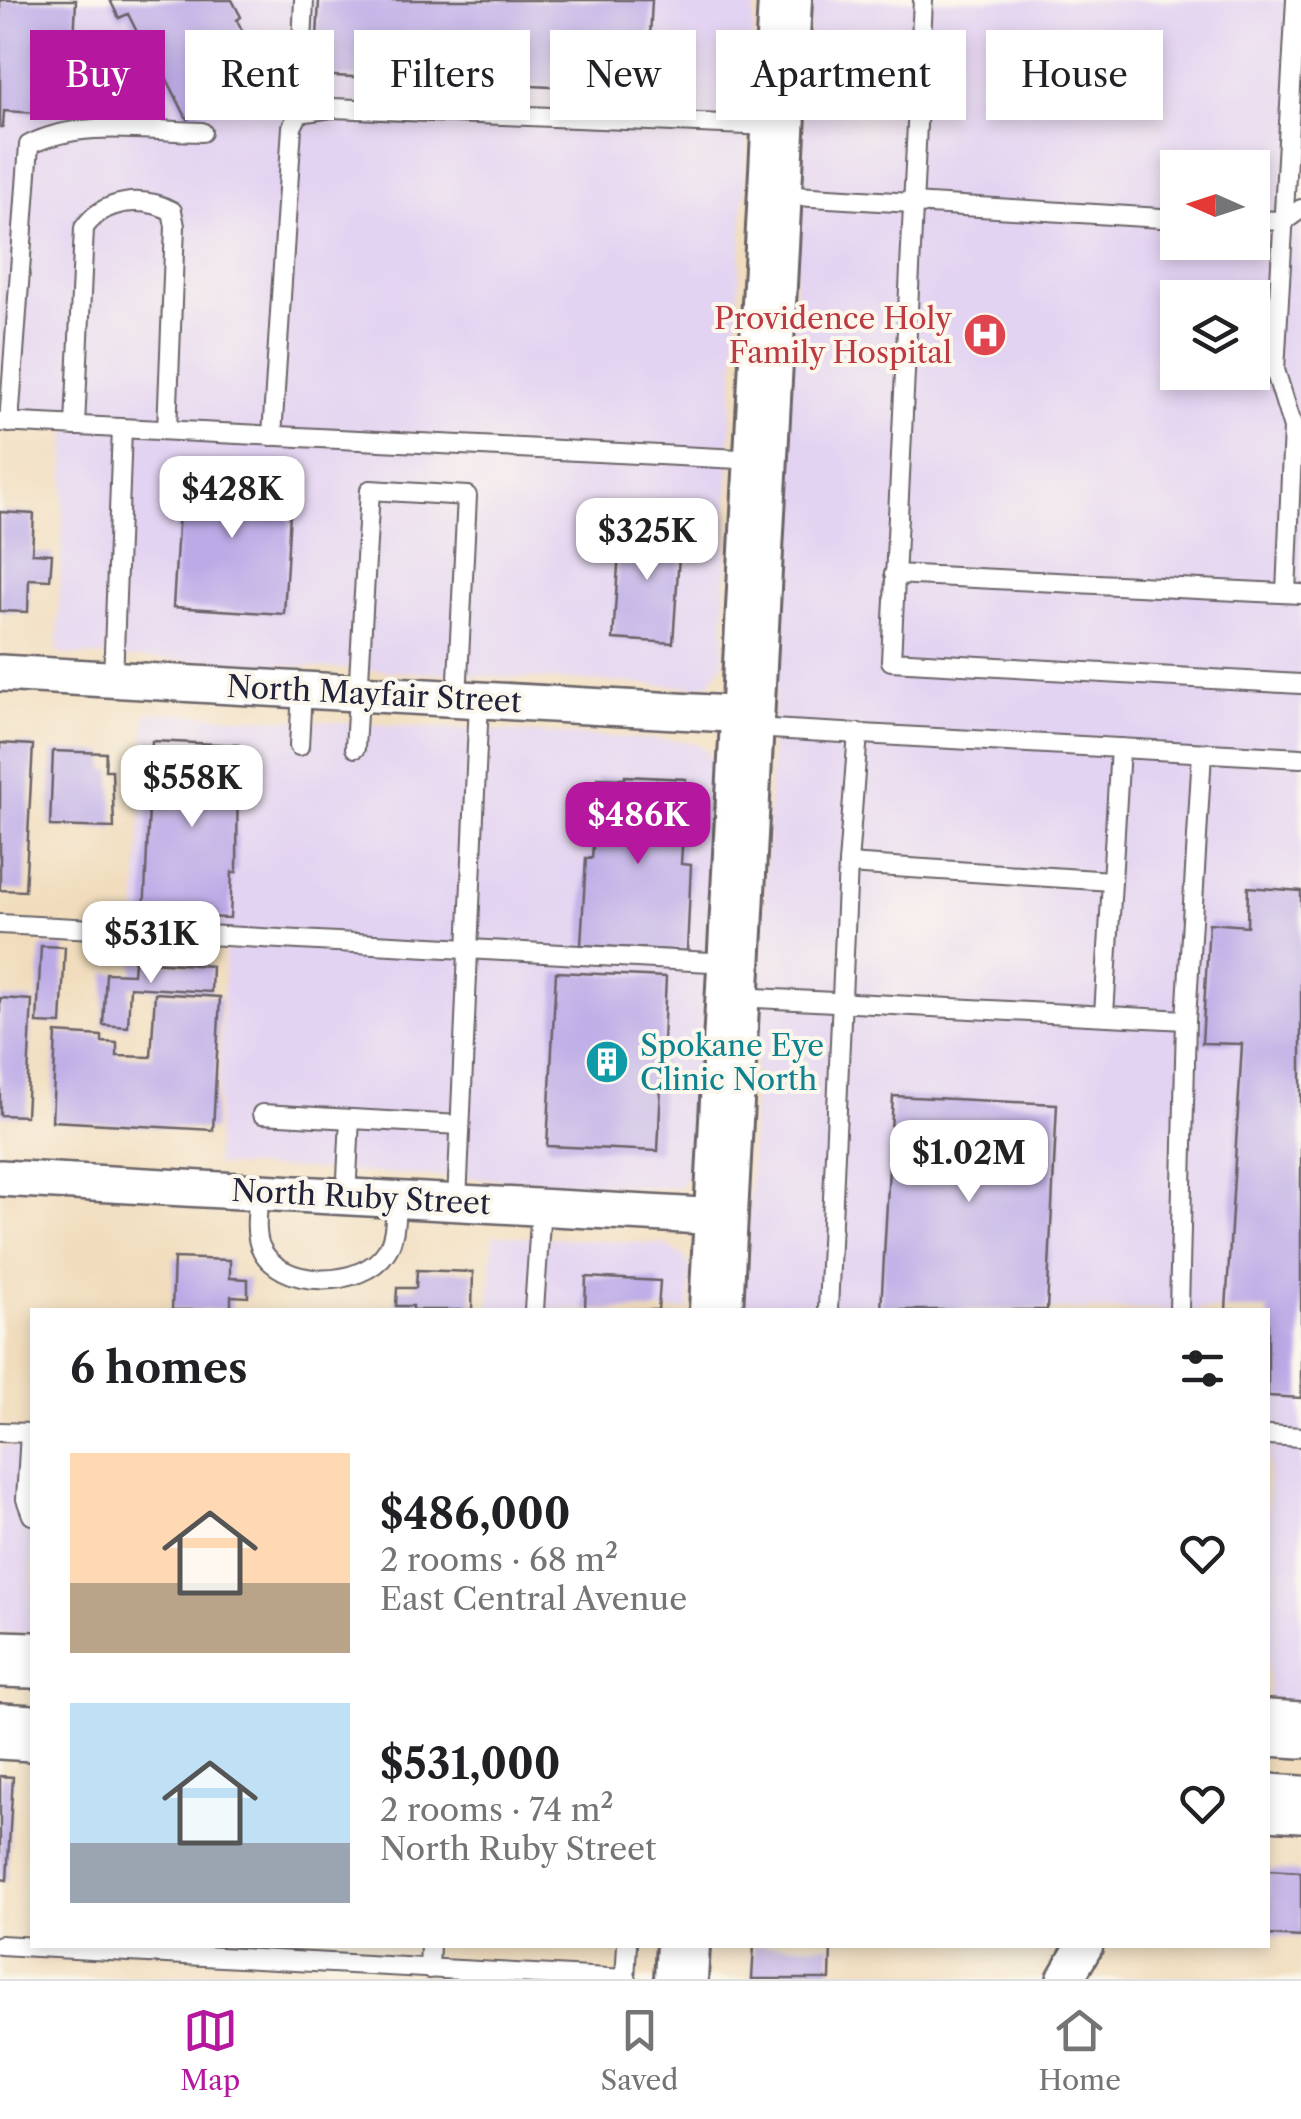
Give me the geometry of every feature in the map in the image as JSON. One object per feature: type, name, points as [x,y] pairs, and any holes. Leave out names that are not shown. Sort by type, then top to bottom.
[{"type":"main road","points":[[0,1658],[30,1660]]},
{"type":"main road","points":[[1270,1728],[1301,1730]]},
{"type":"main road","points":[[0,1732],[30,1733]]},
{"type":"main road","points":[[1270,1802],[1301,1804]]},
{"type":"street","points":[[716,1308],[784,0]]},
{"type":"street","name":"North Mayfair Street","points":[[0,673],[468,700],[747,721]]},
{"type":"street","name":"North Ruby Street","points":[[0,1178],[721,1216]]},
{"type":"street","points":[[681,1979],[683,1948]]},
{"type":"street","points":[[1065,1979],[1083,1948]]},
{"type":"lane","points":[[303,30],[304,0]]},
{"type":"lane","points":[[922,0],[891,662],[1301,684]]},
{"type":"lane","points":[[894,574],[1293,594],[1292,416],[1275,370],[1298,51],[1296,0]]},
{"type":"lane","points":[[334,108],[554,120],[778,126]]},
{"type":"lane","points":[[272,436],[292,127],[296,120]]},
{"type":"lane","points":[[202,132],[75,129],[29,144],[4,423],[761,460]]},
{"type":"lane","points":[[774,195],[1160,217]]},
{"type":"lane","points":[[75,426],[84,228],[93,214],[109,204],[157,204],[172,211],[175,226],[167,430]]},
{"type":"lane","points":[[1270,221],[1284,221],[1301,209]]},
{"type":"lane","points":[[113,680],[122,428]]},
{"type":"lane","points":[[354,748],[370,490],[467,496],[467,948],[457,1202]]},
{"type":"lane","points":[[299,746],[302,690]]},
{"type":"lane","points":[[747,721],[858,734],[1301,758]]},
{"type":"lane","points":[[828,1308],[848,864],[858,734]]},
{"type":"lane","points":[[1104,1016],[1120,748]]},
{"type":"lane","points":[[1179,1308],[1186,1020],[1202,752]]},
{"type":"lane","points":[[848,864],[1112,880]]},
{"type":"lane","points":[[0,924],[467,948],[734,980],[844,1002],[1186,1020]]},
{"type":"lane","points":[[262,1114],[460,1124]]},
{"type":"lane","points":[[346,1196],[350,1119]]},
{"type":"lane","points":[[259,1192],[259,1244],[266,1257],[297,1275],[318,1280],[353,1276],[372,1268],[393,1239],[396,1199]]},
{"type":"lane","points":[[534,1308],[540,1207]]},
{"type":"lane","points":[[0,1432],[30,1433]]},
{"type":"lane","points":[[1270,1435],[1301,1437]]},
{"type":"lane","points":[[30,1446],[26,1498],[30,1509]]},
{"type":"lane","points":[[0,1945],[30,1946]]},
{"type":"lane","points":[[94,1948],[357,1966],[402,1974],[428,1969],[492,1976],[626,1979],[627,1948]]},
{"type":"lane","points":[[357,1966],[358,1948]]},
{"type":"lane","points":[[428,1969],[430,1948]]},
{"type":"shaded area","points":[[0,0],[755,0],[753,30],[716,30],[716,120],[748,120],[723,662],[711,682],[699,687],[57,654],[67,417],[0,413]]},
{"type":"shaded area","points":[[810,0],[1301,0],[1301,1706],[1270,1705],[1270,1308],[743,1308],[804,120],[966,120],[966,30],[808,30]]},
{"type":"shaded area","points":[[146,712],[683,741],[707,751],[717,770],[694,1171],[679,1186],[668,1188],[215,1165],[226,932],[136,927]]},
{"type":"shaded area","points":[[493,1235],[663,1244],[684,1256],[691,1269],[689,1308],[489,1308]]},
{"type":"shaded area","points":[[0,1446],[30,1448],[30,1635],[0,1633]]},
{"type":"building","points":[[0,0],[76,0],[75,30],[30,30],[30,112],[4,111],[0,127]]},
{"type":"building","points":[[110,0],[232,0],[241,17],[237,20],[242,30],[185,30],[185,115],[165,75],[165,30],[136,30],[128,14],[119,18]]},
{"type":"building","points":[[319,0],[652,0],[650,30],[550,30],[550,87],[530,86],[530,30],[354,30],[354,77],[334,76],[334,30],[317,30]]},
{"type":"building","points":[[186,465],[282,470],[280,498],[291,496],[284,614],[173,607],[180,495],[185,495]]},
{"type":"building","points":[[0,512],[34,514],[32,553],[52,554],[50,580],[29,579],[28,612],[0,611]]},
{"type":"building","points":[[621,522],[681,527],[673,643],[613,639]]},
{"type":"building","points":[[152,741],[238,745],[237,872],[232,872],[230,918],[144,915]]},
{"type":"building","points":[[0,743],[33,745],[25,891],[0,890]]},
{"type":"building","points":[[53,751],[106,753],[105,770],[112,770],[114,828],[50,826]]},
{"type":"building","points":[[598,778],[686,779],[681,864],[691,865],[687,951],[581,945],[586,858],[592,858]]},
{"type":"building","points":[[1248,887],[1301,891],[1301,1398],[1270,1396],[1270,1308],[1226,1308],[1242,1044],[1202,1043],[1209,923],[1247,926]]},
{"type":"building","points":[[41,946],[65,947],[61,1024],[37,1023]]},
{"type":"building","points":[[134,961],[212,966],[211,992],[130,987],[128,1027],[103,1025],[106,973],[133,974]]},
{"type":"building","name":"Spokane Eye Clinic North","points":[[556,972],[666,977],[658,1151],[547,1146]]},
{"type":"building","points":[[155,993],[220,997],[213,1130],[52,1121],[56,1033],[102,1036],[102,1042],[117,1043],[117,1056],[151,1057]]},
{"type":"building","points":[[0,998],[32,1000],[26,1116],[0,1115]]},
{"type":"building","points":[[893,1096],[1057,1104],[1047,1308],[881,1308]]},
{"type":"building","points":[[174,1258],[230,1260],[230,1278],[248,1279],[248,1297],[231,1296],[231,1308],[172,1308]]},
{"type":"building","points":[[417,1270],[473,1272],[472,1308],[396,1306],[397,1288],[416,1288]]},
{"type":"building","points":[[586,1277],[660,1281],[658,1308],[585,1308]]},
{"type":"building","points":[[0,1776],[13,1777],[7,1880],[0,1879]]},
{"type":"building","points":[[1270,1870],[1301,1872],[1301,1937],[1270,1935]]},
{"type":"building","points":[[754,1948],[831,1948],[830,1979],[752,1979]]},
{"type":"place","name":"Providence Holy Family Hospital","points":[[985,335]]},
{"type":"place","name":"Spokane Eye Clinic North","points":[[607,1062]]}]
